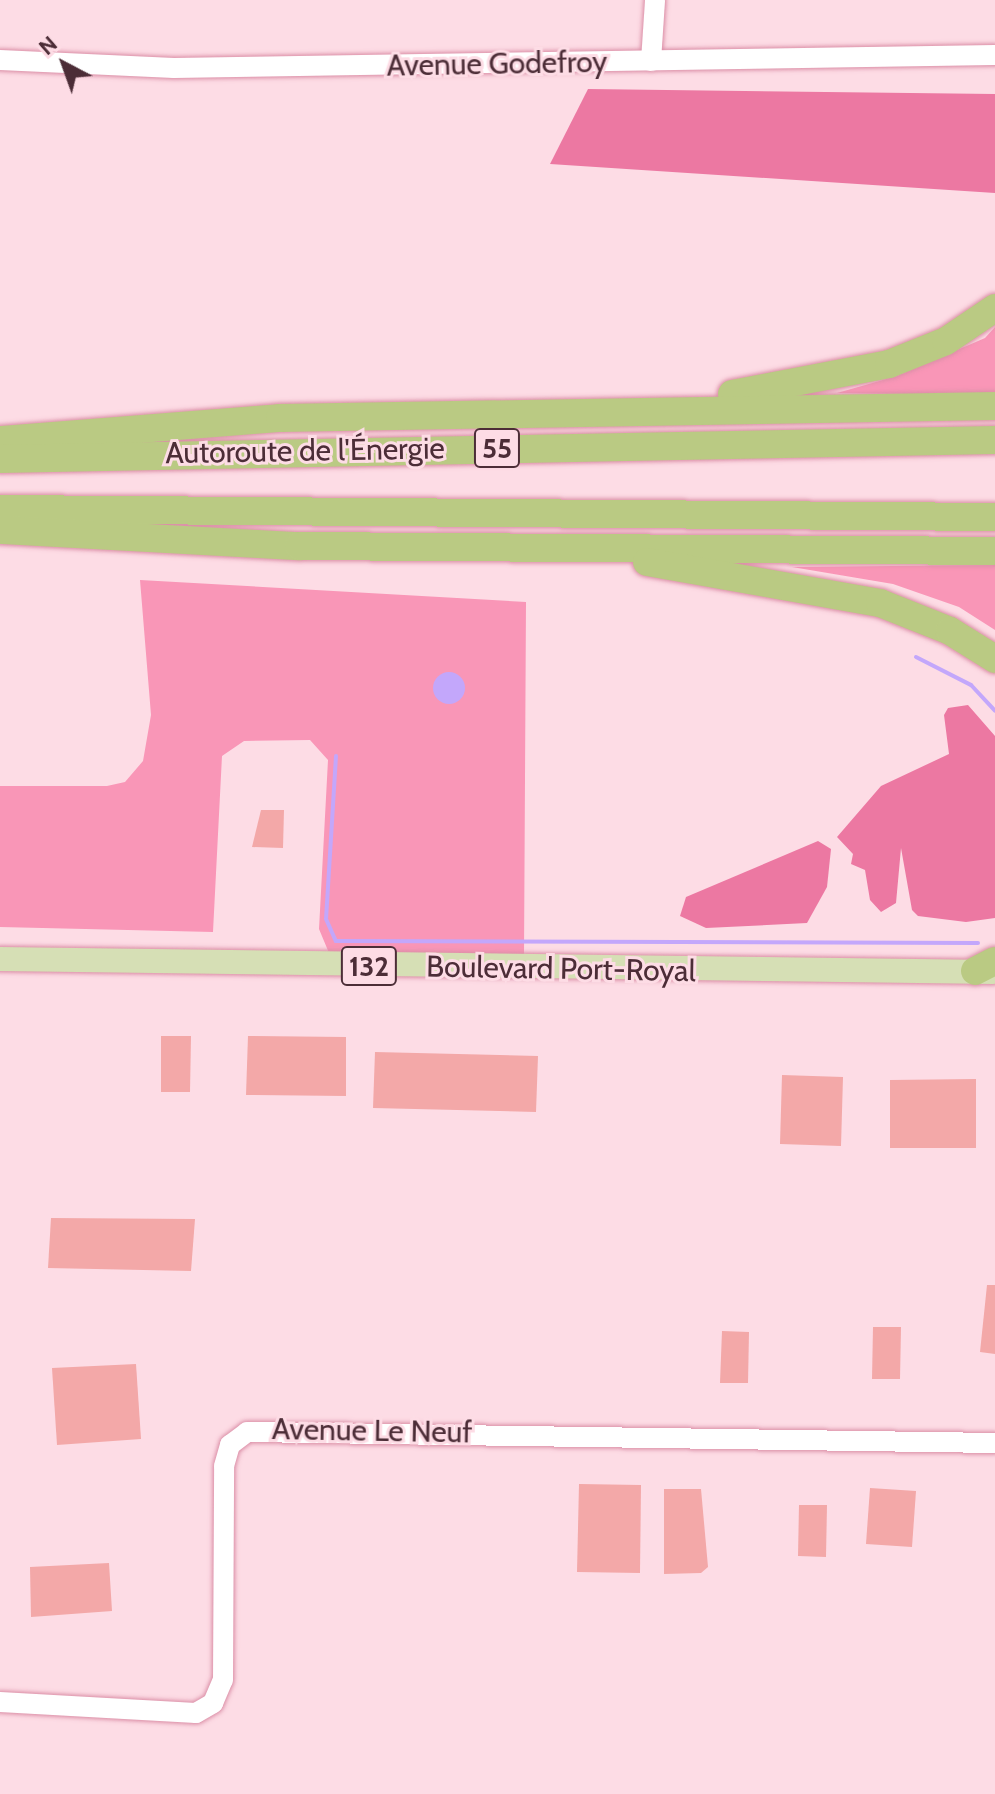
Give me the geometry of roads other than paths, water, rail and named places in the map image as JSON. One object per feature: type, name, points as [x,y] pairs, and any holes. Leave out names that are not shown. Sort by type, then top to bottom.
[{"type":"highway","points":[[625,411],[874,369],[946,341],[995,308]]},
{"type":"highway","points":[[0,440],[244,419],[995,406]]},
{"type":"highway","name":"Autoroute de l'Énergie","points":[[0,459],[995,440]]},
{"type":"highway","name":"Autoroute de l'Énergie","points":[[0,509],[995,517]]},
{"type":"highway","points":[[0,530],[224,544],[995,551]]},
{"type":"highway","points":[[568,548],[861,597],[933,622],[995,659]]},
{"type":"main road","name":"Boulevard Port-Royal","points":[[0,959],[738,973],[990,973]]},
{"type":"street","points":[[651,61],[655,0]]},
{"type":"street","name":"Avenue Godefroy","points":[[0,60],[124,68],[995,55]]},
{"type":"street","name":"Avenue Le Neuf","points":[[0,1702],[196,1713],[213,1703],[223,1680],[224,1466],[230,1445],[247,1432],[995,1443]]},
{"type":"waterway","points":[[916,657],[971,685],[995,711]]},
{"type":"waterway","points":[[336,756],[326,919],[336,941],[978,943]]}]
